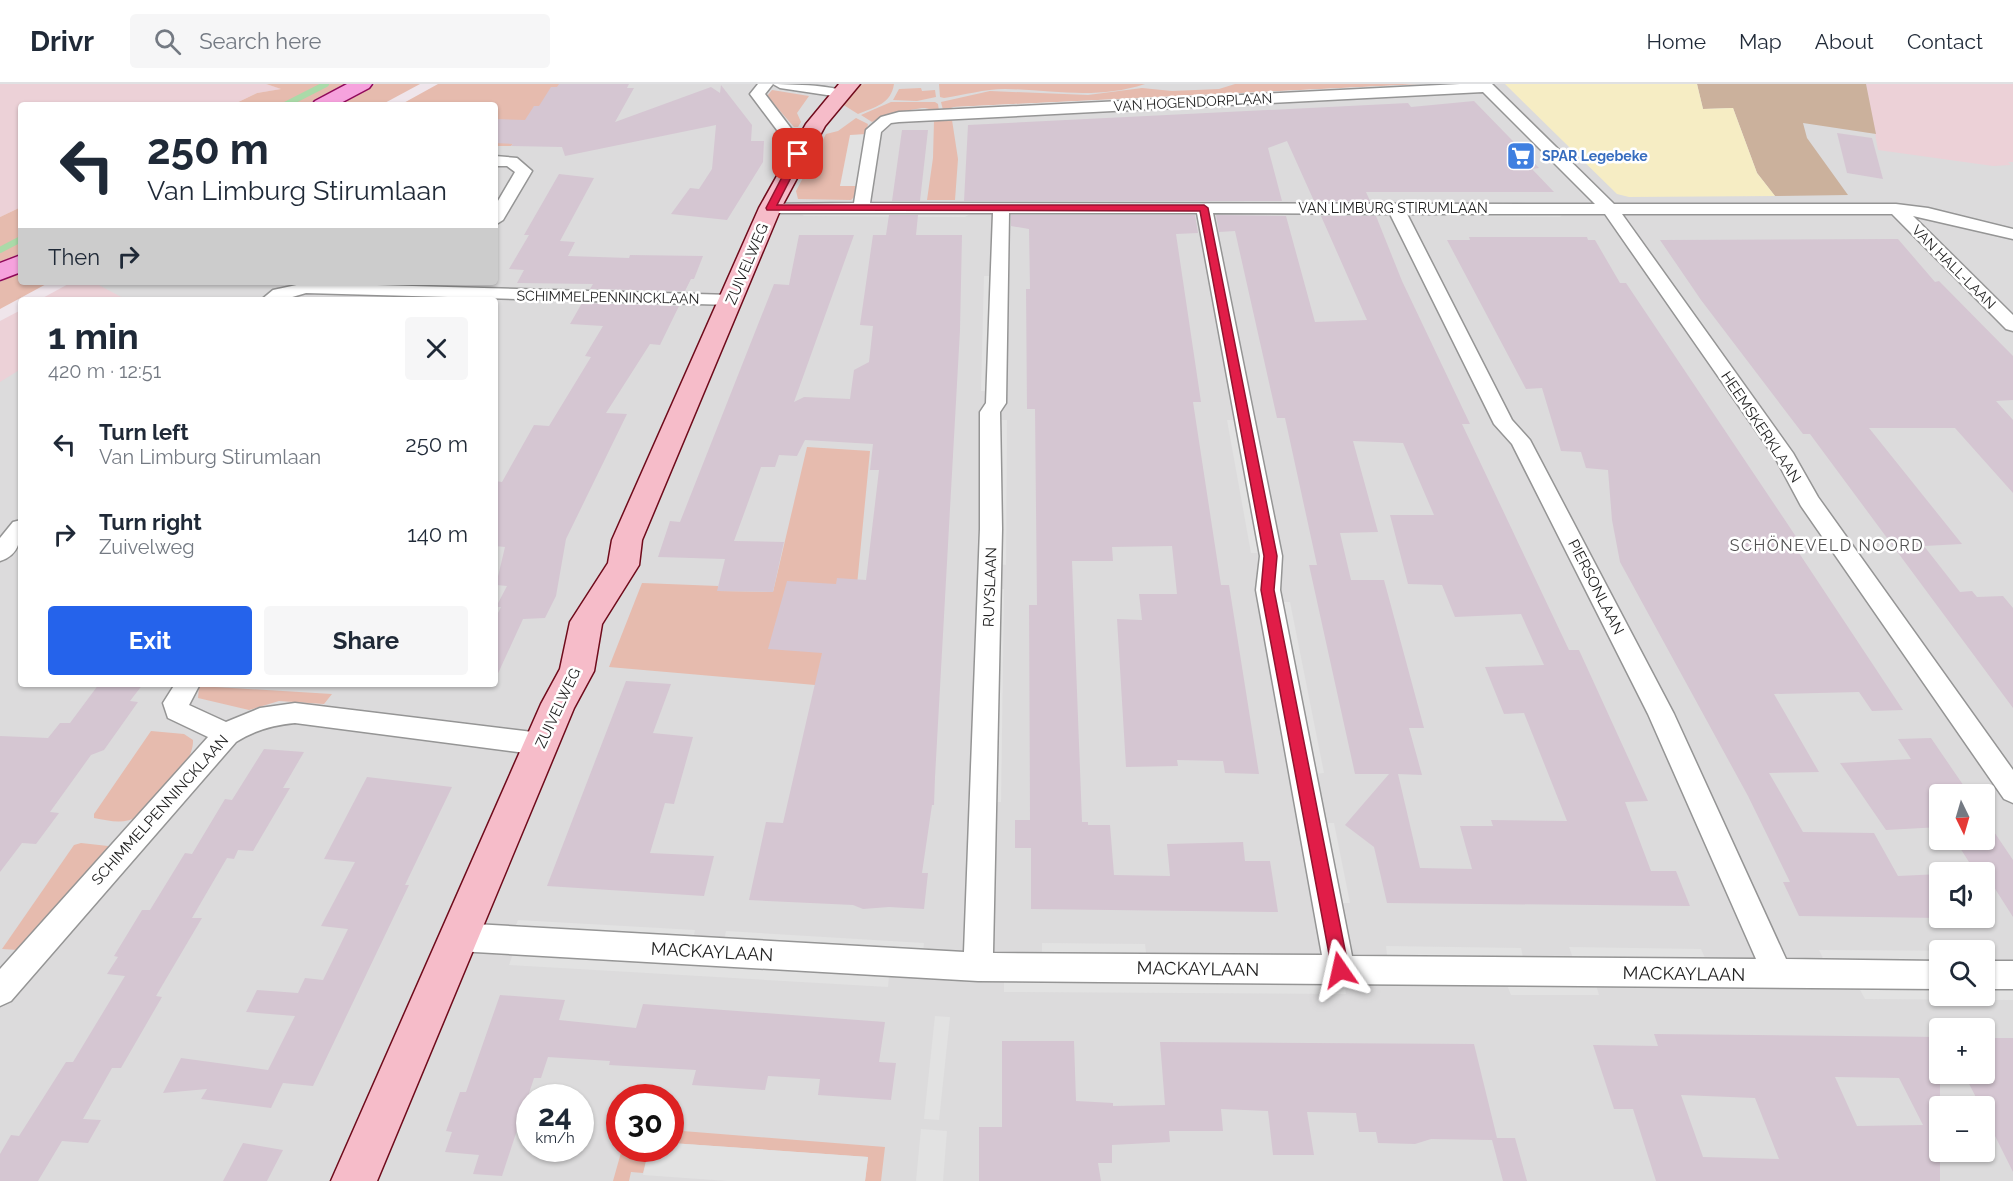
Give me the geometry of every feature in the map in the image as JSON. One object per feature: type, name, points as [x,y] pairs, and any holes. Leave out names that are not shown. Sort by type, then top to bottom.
[{"type":"main road","points":[[328,102],[362,84]]},
{"type":"main road","points":[[0,273],[18,264]]},
{"type":"street","points":[[766,84],[757,94],[785,131]]},
{"type":"street","points":[[780,84],[845,89]]},
{"type":"street","name":"VAN HOGENDORPLAAN","points":[[861,209],[874,130],[886,120],[898,117],[1485,86]]},
{"type":"street","name":"HEEMSKERKLAAN","points":[[1485,86],[1609,208],[1786,458],[1809,501],[2013,791]]},
{"type":"street","name":"ZUIVELWEG","points":[[354,1181],[558,704],[577,671],[586,622],[623,565],[627,540],[770,208],[816,124],[845,89]]},
{"type":"street","points":[[498,161],[511,161],[524,171],[498,215]]},
{"type":"street","name":"VAN LIMBURG STIRUMLAAN","points":[[770,208],[1896,209],[1929,213],[2013,234]]},
{"type":"street","points":[[1204,208],[1271,556],[1268,590],[1340,970]]},
{"type":"street","name":"PIERSONLAAN","points":[[1396,208],[1504,424],[1520,440],[1661,714],[1778,975]]},
{"type":"street","name":"RUYSLAAN","points":[[978,967],[992,529],[990,412],[996,403],[1001,209]]},
{"type":"street","name":"VAN HALL-LAAN","points":[[1896,209],[2013,325]]},
{"type":"street","name":"SCHIMMELPENNINCKLAAN","points":[[274,297],[306,288],[455,287],[474,297]]},
{"type":"street","name":"SCHIMMELPENNINCKLAAN","points":[[498,297],[732,300]]},
{"type":"street","points":[[0,553],[18,532]]},
{"type":"street","points":[[186,687],[176,703],[177,711],[227,734]]},
{"type":"street","name":"SCHIMMELPENNINCKLAAN","points":[[0,991],[227,734],[247,721],[274,714],[295,713],[541,744]]},
{"type":"street","name":"MACKAYLAAN","points":[[457,937],[978,967],[1929,975]]},
{"type":"street","points":[[1995,975],[2013,975]]},
{"type":"shaded area","points":[[0,84],[266,84],[282,89],[257,93],[238,102],[18,102],[18,208],[0,217]]},
{"type":"shaded area","points":[[266,84],[346,84],[312,102],[238,102],[257,93],[281,89]]},
{"type":"shaded area","points":[[375,84],[420,84],[387,102],[341,102]]},
{"type":"shaded area","points":[[438,84],[590,84],[533,123],[511,146],[498,146],[498,102],[405,102]]},
{"type":"shaded area","points":[[469,84],[2013,84],[2013,1181],[0,1181],[0,370],[18,349],[18,687],[498,687],[498,297],[65,297],[75,285],[498,285],[498,102],[491,102]]},
{"type":"shaded area","points":[[894,84],[886,100],[858,114],[842,104],[858,86]]},
{"type":"shaded area","points":[[939,84],[1145,84],[1109,92],[1075,93],[997,89],[944,98],[940,97]]},
{"type":"shaded area","points":[[1235,84],[1423,84],[954,107],[943,110],[941,102],[990,91],[1088,95],[1142,88],[1172,91],[1219,89]]},
{"type":"shaded area","points":[[1423,84],[1448,86],[948,110],[954,107]]},
{"type":"shaded area","points":[[1505,84],[1697,84],[1703,109],[1733,108],[1757,173],[1775,196],[1629,197],[1617,194]]},
{"type":"shaded area","points":[[1697,84],[1866,84],[1876,134],[1803,123],[1807,138],[1848,195],[1775,196],[1757,173],[1733,108],[1703,109]]},
{"type":"shaded area","points":[[1866,84],[2013,84],[2013,162],[2008,162],[2011,165],[1993,166],[1878,150]]},
{"type":"shaded area","points":[[921,88],[922,91],[935,90],[936,97],[917,101],[893,100],[899,89]]},
{"type":"shaded area","points":[[772,90],[809,96],[797,113],[801,122],[798,127],[794,127],[767,96]]},
{"type":"shaded area","points":[[891,102],[935,102],[938,104],[939,111],[925,108],[915,109],[872,122],[861,115]]},
{"type":"shaded area","points":[[856,118],[868,124],[866,134],[840,186],[857,186],[854,197],[851,200],[798,199],[796,191],[826,134],[838,131]]},
{"type":"shaded area","points":[[934,120],[952,120],[958,159],[955,200],[927,200],[933,158]]},
{"type":"shaded area","points":[[866,134],[857,186],[840,186],[850,135]]},
{"type":"shaded area","points":[[18,208],[18,254],[0,263],[0,217]]},
{"type":"shaded area","points":[[799,213],[972,213],[965,217],[804,216]]},
{"type":"shaded area","points":[[1428,213],[1564,213],[1560,217],[1435,216]]},
{"type":"shaded area","points":[[18,273],[18,285],[44,285],[18,297],[18,299],[0,309],[0,282]]},
{"type":"shaded area","points":[[984,276],[991,276],[988,391],[981,391]]},
{"type":"shaded area","points":[[66,285],[99,285],[121,297],[44,297]]},
{"type":"shaded area","points":[[18,312],[18,371],[0,382],[0,321]]},
{"type":"shaded area","points":[[1000,420],[1007,420],[1006,565],[997,564]]},
{"type":"shaded area","points":[[1227,420],[1235,420],[1260,553],[1251,553]]},
{"type":"shaded area","points":[[807,447],[870,451],[857,585],[815,685],[609,667],[642,583],[718,586],[718,591],[773,592]]},
{"type":"shaded area","points":[[997,589],[1004,589],[1001,802],[992,802]]},
{"type":"shaded area","points":[[1282,602],[1290,602],[1324,773],[1315,774]]},
{"type":"shaded area","points":[[199,687],[332,694],[324,704],[279,701],[249,710],[198,698]]},
{"type":"shaded area","points":[[151,731],[184,734],[193,740],[188,760],[139,816],[122,821],[94,818],[94,814]]},
{"type":"shaded area","points":[[1324,823],[1334,823],[1350,903],[1339,903]]},
{"type":"shaded area","points":[[81,843],[108,846],[109,850],[18,950],[2,949],[74,845]]},
{"type":"shaded area","points":[[518,920],[695,930],[693,939],[515,928]]},
{"type":"shaded area","points":[[726,931],[924,943],[923,952],[724,941]]},
{"type":"shaded area","points":[[1042,943],[1145,944],[1146,953],[1042,952]]},
{"type":"shaded area","points":[[1386,946],[1521,948],[1523,957],[1387,955]]},
{"type":"shaded area","points":[[1569,947],[1701,949],[1706,960],[1573,958]]},
{"type":"shaded area","points":[[1819,950],[1929,951],[1929,963],[1825,962]]},
{"type":"shaded area","points":[[513,954],[889,976],[888,987],[509,965]]},
{"type":"shaded area","points":[[1004,978],[1344,981],[1346,994],[1004,992]]},
{"type":"shaded area","points":[[1507,985],[1596,985],[1599,995],[1511,995]]},
{"type":"shaded area","points":[[1859,988],[1929,989],[1929,999],[1865,999]]},
{"type":"shaded area","points":[[1995,989],[2013,989],[2013,1000],[1995,1000]]},
{"type":"shaded area","points":[[935,1016],[950,1017],[939,1120],[924,1119]]},
{"type":"shaded area","points":[[921,1129],[947,1131],[943,1181],[916,1181]]},
{"type":"shaded area","points":[[684,1131],[885,1147],[881,1181],[865,1181],[868,1157],[684,1144]]},
{"type":"shaded area","points":[[684,1144],[868,1157],[865,1181],[728,1181],[643,1175],[646,1162],[684,1162]]},
{"type":"shaded area","points":[[618,1162],[646,1162],[643,1173],[631,1172],[629,1181],[613,1181]]},
{"type":"building","points":[[559,84],[629,84],[627,88],[634,88],[615,122],[711,87],[720,93],[721,85],[752,125],[751,141],[764,141],[763,162],[727,220],[671,214],[690,188],[699,189],[712,169],[716,125],[565,156],[562,147],[511,146],[513,144],[498,143],[498,119],[525,120],[534,106],[539,106],[551,87],[557,87]]},
{"type":"building","points":[[1474,101],[1539,168],[1532,169],[1554,192],[1366,192],[1370,201],[1314,201],[1287,141],[1268,148],[1282,201],[964,201],[968,125],[1408,103],[1411,107]]},
{"type":"building","points":[[902,130],[928,130],[920,201],[892,201]]},
{"type":"building","points":[[1837,133],[1872,138],[1883,179],[1847,173]]},
{"type":"building","points":[[559,174],[594,178],[560,241],[575,242],[568,256],[629,258],[630,255],[703,256],[694,279],[691,279],[685,291],[590,289],[593,284],[517,283],[524,270],[509,269],[529,235],[524,235]]},
{"type":"building","points":[[889,215],[918,215],[916,235],[962,235],[960,330],[934,805],[932,805],[922,873],[928,873],[924,909],[889,907],[863,909],[853,905],[749,900],[766,822],[783,823],[822,653],[768,649],[787,581],[836,584],[837,578],[866,580],[879,470],[870,470],[873,444],[805,440],[797,456],[779,455],[775,467],[761,467],[734,541],[784,542],[773,592],[717,591],[725,559],[658,557],[670,521],[680,522],[774,284],[789,285],[799,235],[854,235],[794,402],[804,397],[850,399],[854,370],[869,362],[873,326],[860,325],[873,235],[886,235]]},
{"type":"building","points":[[1011,215],[1195,215],[1198,233],[1176,234],[1201,402],[1193,402],[1221,585],[1229,585],[1259,774],[1225,773],[1223,761],[1177,760],[1178,766],[1126,767],[1117,619],[1142,620],[1139,594],[1177,594],[1172,546],[1112,547],[1113,561],[1072,561],[1082,822],[1088,822],[1088,825],[1110,825],[1114,875],[1170,876],[1167,844],[1243,842],[1245,861],[1270,861],[1278,912],[1031,909],[1031,848],[1015,848],[1015,820],[1030,820],[1029,605],[1037,605],[1035,409],[1027,409],[1026,289],[1030,289],[1029,229],[1011,226]]},
{"type":"building","points":[[1216,215],[1286,216],[1315,322],[1367,320],[1321,216],[1376,216],[1402,281],[1470,424],[1462,424],[1569,650],[1579,650],[1648,801],[1625,802],[1651,871],[1676,871],[1690,906],[1387,903],[1374,847],[1345,825],[1389,774],[1355,774],[1309,565],[1317,565],[1285,418],[1277,418],[1235,231],[1219,232]],"holes":[[[1353,441],[1403,443],[1434,515],[1390,515],[1408,584],[1442,585],[1455,617],[1521,614],[1544,665],[1485,667],[1504,714],[1524,713],[1567,821],[1491,820],[1493,826],[1460,826],[1472,869],[1420,868],[1398,774],[1422,775],[1409,728],[1424,728],[1384,580],[1351,580],[1340,533],[1378,532]]]},
{"type":"building","points":[[1469,237],[1587,237],[1588,240],[1595,240],[1620,283],[1626,283],[1807,553],[1799,553],[1903,710],[1872,711],[1859,692],[1774,694],[1819,772],[1769,773],[1803,832],[1874,833],[1898,876],[1929,875],[1929,918],[1799,916],[1783,882],[1790,882],[1748,796],[1620,562],[1612,520],[1608,470],[1586,468],[1581,452],[1561,451],[1542,388],[1526,389],[1447,240],[1470,240]]},
{"type":"building","points":[[1898,239],[1935,282],[1939,281],[2013,356],[2013,400],[1996,401],[2013,420],[2013,493],[1955,428],[1869,428],[1962,544],[1924,546],[1960,592],[1972,591],[1977,597],[2003,596],[2013,608],[2013,708],[1810,434],[1803,434],[1701,300],[1660,240]]},
{"type":"building","points":[[582,303],[679,306],[660,345],[650,344],[606,413],[627,414],[566,539],[556,596],[545,618],[523,619],[498,673],[498,613],[501,607],[498,607],[498,603],[507,586],[498,585],[505,547],[498,546],[498,481],[502,482],[534,425],[549,426],[591,357],[585,356],[603,326],[570,324]]},
{"type":"building","points":[[626,681],[671,684],[653,733],[693,737],[674,804],[665,803],[650,853],[714,856],[704,896],[547,886]]},
{"type":"building","points":[[97,687],[141,687],[130,701],[138,702],[104,750],[91,755],[50,812],[59,813],[36,844],[22,843],[0,872],[0,736],[48,738],[60,723],[70,723]]},
{"type":"building","points":[[1931,738],[1962,784],[1929,784],[1929,828],[1886,830],[1840,763],[1911,759],[1898,739]]},
{"type":"building","points":[[264,749],[304,752],[283,788],[290,788],[253,851],[238,850],[234,859],[227,858],[192,918],[202,918],[156,996],[162,997],[121,1068],[112,1068],[83,1119],[101,1120],[88,1143],[62,1141],[38,1181],[0,1181],[0,1154],[11,1135],[19,1136],[66,1062],[73,1062],[125,976],[107,974],[118,957],[114,956],[142,910],[150,910],[185,853],[192,854],[225,799],[232,800]]},
{"type":"building","points":[[367,777],[452,787],[405,885],[409,885],[313,1086],[283,1083],[271,1108],[201,1099],[207,1089],[163,1093],[181,1058],[268,1070],[295,1016],[246,1012],[257,990],[298,993],[305,978],[323,980],[348,929],[321,926],[355,862],[324,859]]},
{"type":"building","points":[[1995,833],[2013,860],[2013,917],[1995,889],[1995,862],[1969,862],[1961,850],[1995,850]]},
{"type":"building","points":[[500,995],[565,1000],[559,1020],[636,1028],[643,1004],[885,1022],[879,1062],[896,1063],[891,1100],[818,1095],[820,1079],[768,1076],[765,1090],[692,1085],[696,1070],[609,1065],[610,1061],[548,1057],[541,1078],[534,1078],[532,1084],[516,1084],[516,1133],[502,1176],[473,1174],[479,1155],[445,1152],[452,1132],[446,1131],[460,1092],[466,1092]]},
{"type":"building","points":[[1654,1034],[1929,1037],[1929,1084],[1940,1084],[1940,1096],[1929,1096],[1929,1162],[1940,1162],[1940,1181],[1656,1181],[1633,1109],[1614,1109],[1593,1045],[1658,1046]],"holes":[[[1835,1077],[1899,1078],[1923,1125],[1857,1126]],[[1681,1095],[1755,1098],[1779,1159],[1703,1157]]]},
{"type":"building","points":[[1995,1038],[2013,1038],[2013,1172],[1995,1136],[1995,1096],[1975,1096],[1969,1084],[1995,1084]]},
{"type":"building","points":[[1002,1041],[1074,1041],[1076,1101],[1113,1103],[1113,1106],[1165,1105],[1160,1042],[1474,1044],[1497,1138],[1515,1138],[1527,1181],[1503,1181],[1492,1140],[1431,1139],[1415,1144],[1378,1143],[1376,1132],[1359,1132],[1356,1113],[1307,1112],[1314,1155],[1273,1155],[1268,1111],[1221,1109],[1223,1131],[1169,1131],[1170,1142],[1112,1145],[1112,1163],[1098,1163],[1101,1181],[979,1181],[979,1127],[1002,1127]]},
{"type":"building","points":[[243,1143],[283,1150],[267,1181],[223,1181]]},
{"type":"waterway","points":[[291,102],[326,84]]},
{"type":"waterway","points":[[0,250],[18,241]]},
{"type":"place","name":"SPAR Legebeke","points":[[1521,156]]},
{"type":"district","name":"SCHÖNEVELD NOORD","points":[[1827,545]]},
{"type":"route","points":[[798,154],[770,208],[1204,208],[1271,556],[1268,590],[1340,970]]}]
